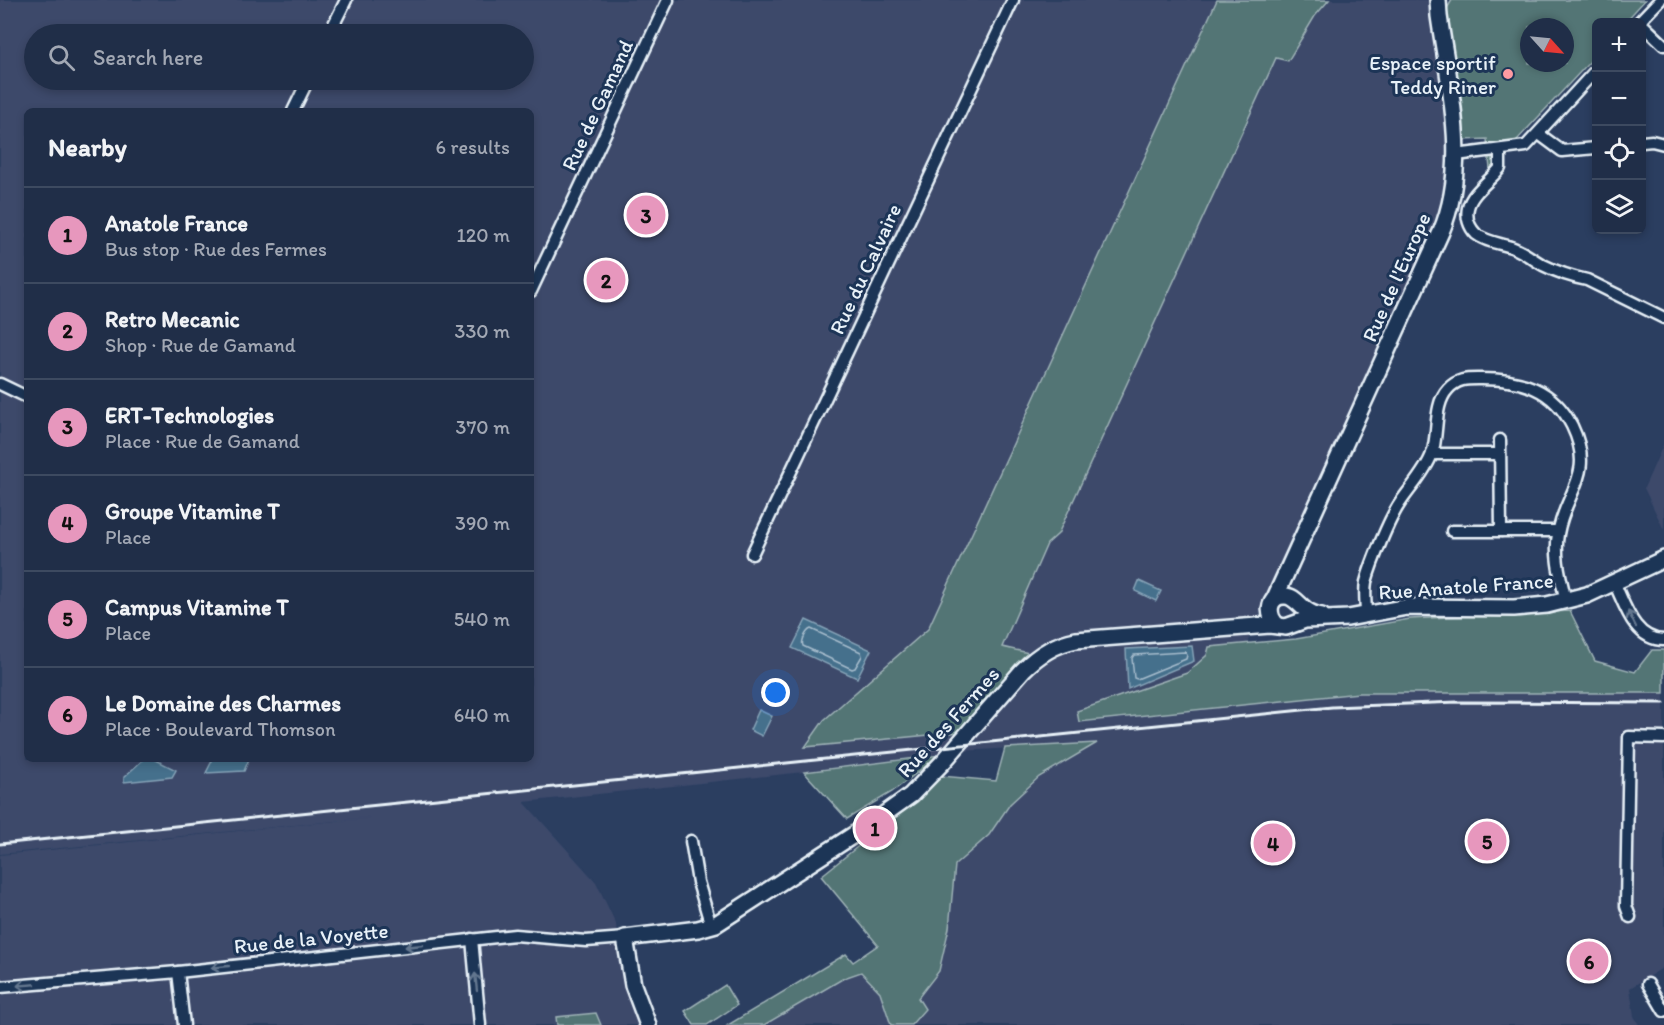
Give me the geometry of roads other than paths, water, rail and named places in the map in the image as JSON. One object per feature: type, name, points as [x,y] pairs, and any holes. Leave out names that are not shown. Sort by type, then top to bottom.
[{"type":"street","points":[[334,24],[346,0]]},
{"type":"street","name":"Rue de Gamand","points":[[534,285],[668,0]]},
{"type":"street","name":"Rue du Calvaire","points":[[752,554],[1013,0]]},
{"type":"street","name":"Rue de l'Europe","points":[[1295,554],[1443,226],[1453,194],[1455,132],[1438,0]]},
{"type":"street","points":[[1644,18],[1660,0]]},
{"type":"street","points":[[1646,28],[1664,45]]},
{"type":"street","points":[[1456,155],[1525,147],[1594,72]]},
{"type":"street","points":[[294,108],[303,90]]},
{"type":"street","points":[[1539,134],[1562,151],[1592,148]]},
{"type":"street","points":[[1646,142],[1664,144]]},
{"type":"street","points":[[1500,151],[1500,168],[1470,203],[1468,219],[1473,230],[1480,237],[1534,257],[1543,264],[1576,279],[1587,280],[1664,318]]},
{"type":"street","points":[[1366,614],[1366,584],[1393,515],[1432,454],[1440,403],[1446,391],[1454,383],[1464,379],[1504,379],[1538,389],[1567,416],[1575,433],[1581,467],[1577,485],[1558,531],[1557,556],[1566,601]]},
{"type":"street","points":[[0,384],[24,396]]},
{"type":"street","points":[[1500,440],[1501,531]]},
{"type":"street","points":[[1432,454],[1500,454]]},
{"type":"street","points":[[1452,531],[1558,531]]},
{"type":"street","points":[[1295,554],[1289,583],[1297,602],[1300,613],[1286,625],[1270,617],[1272,604],[1283,596],[1297,602]]},
{"type":"street","points":[[1243,628],[1262,618],[1272,604],[1295,554]]},
{"type":"street","name":"Rue Anatole France","points":[[1286,625],[1305,620],[1407,607],[1519,608],[1566,601],[1587,595],[1664,559]]},
{"type":"street","points":[[1614,582],[1640,632],[1652,639],[1664,640]]},
{"type":"street","name":"Rue Anatole France","points":[[1297,602],[1311,613],[1334,618]]},
{"type":"street","name":"Rue des Fermes","points":[[625,938],[711,926],[733,915],[911,795],[954,750],[1023,670],[1050,648],[1076,640],[1286,625]]},
{"type":"street","points":[[1630,917],[1626,906],[1629,737],[1664,738]]},
{"type":"street","points":[[691,841],[698,882],[711,926]]},
{"type":"street","name":"Rue de la Voyette","points":[[0,987],[178,972],[523,934],[586,941],[625,938]]},
{"type":"street","points":[[625,938],[633,985],[648,1025]]},
{"type":"street","points":[[472,939],[480,1025]]},
{"type":"street","points":[[178,972],[184,1025]]},
{"type":"street","points":[[1648,984],[1664,1011]]},
{"type":"water","points":[[1139,581],[1161,591],[1156,601],[1135,591]]},
{"type":"water","points":[[806,620],[871,650],[857,678],[792,648]]},
{"type":"water","points":[[1192,646],[1194,661],[1128,689],[1126,649]]},
{"type":"water","points":[[759,710],[772,716],[762,736],[750,730]]},
{"type":"water","points":[[141,762],[160,762],[176,770],[172,777],[124,782],[124,777]]},
{"type":"water","points":[[212,762],[248,762],[244,771],[206,773]]},
{"type":"railway","points":[[0,844],[1332,707],[1458,702],[1664,703]]},
{"type":"place","name":"Espace sportif Teddy Riner","points":[[1508,74]]},
{"type":"place","name":"ERT-Technologies","points":[[646,215]]},
{"type":"place","name":"Retro Mecanic","points":[[606,280]]},
{"type":"place","name":"Anatole France","points":[[875,828]]},
{"type":"place","name":"Campus Vitamine T","points":[[1487,841]]},
{"type":"place","name":"Groupe Vitamine T","points":[[1273,843]]},
{"type":"place","name":"Le Domaine des Charmes","points":[[1589,961]]}]
